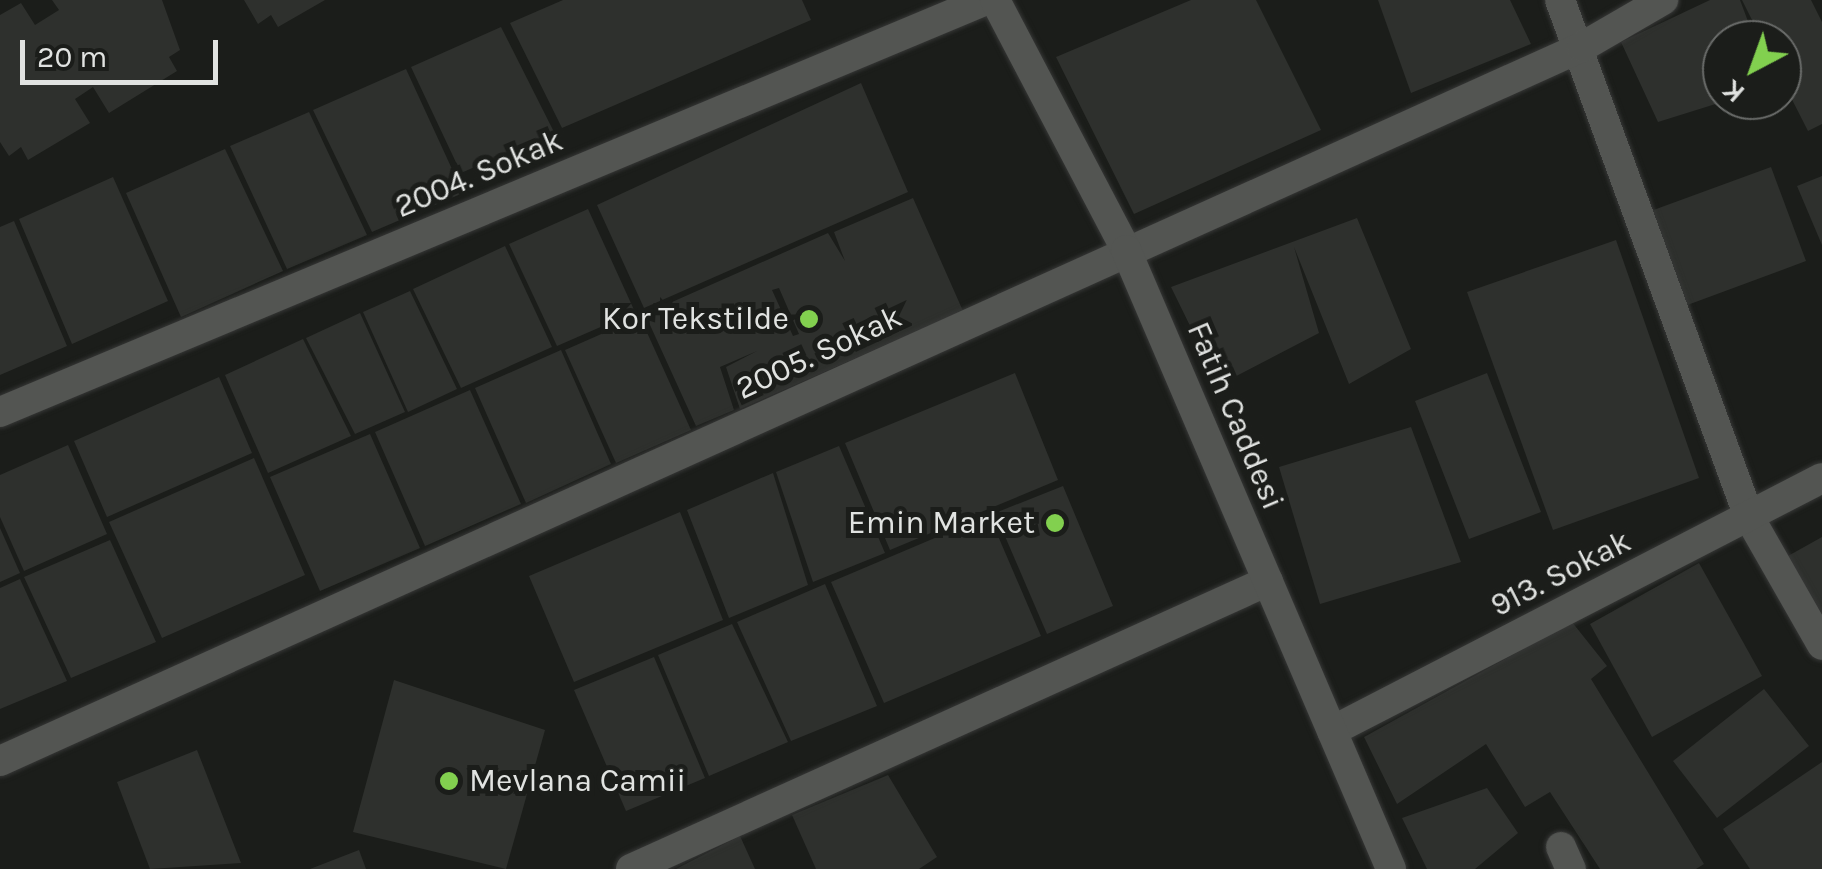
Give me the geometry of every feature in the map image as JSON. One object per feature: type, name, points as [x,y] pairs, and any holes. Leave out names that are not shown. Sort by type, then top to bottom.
[{"type":"street","name":"2004. Sokak","points":[[0,412],[986,0]]},
{"type":"street","name":"Fatih Caddesi","points":[[994,0],[1126,250],[1390,869]]},
{"type":"street","points":[[1560,0],[1582,47],[1749,517],[1822,646]]},
{"type":"street","name":"2005. Sokak","points":[[0,762],[124,713],[1126,250],[1582,47],[1664,0]]},
{"type":"street","name":"913. Sokak","points":[[1332,731],[1822,478]]},
{"type":"street","points":[[631,869],[1268,581]]},
{"type":"building","points":[[52,0],[162,0],[180,50],[169,57],[177,71],[109,113],[93,87],[75,99],[90,123],[28,160],[21,147],[9,156],[0,142],[0,15],[21,3],[35,25],[59,10]]},
{"type":"building","points":[[244,0],[325,0],[278,27],[271,15],[258,24]]},
{"type":"building","points":[[563,0],[802,0],[811,20],[562,128],[510,23]]},
{"type":"building","points":[[1191,0],[1256,0],[1321,130],[1134,214],[1056,57]]},
{"type":"building","points":[[1378,0],[1510,0],[1531,44],[1411,93]]},
{"type":"building","points":[[1710,0],[1740,0],[1748,20],[1702,20],[1702,108],[1658,122],[1621,42]]},
{"type":"building","points":[[1742,0],[1811,0],[1822,22],[1822,124],[1808,131],[1802,119],[1802,20],[1752,20]]},
{"type":"building","points":[[501,27],[554,132],[461,173],[411,67]]},
{"type":"building","points":[[406,69],[463,193],[372,232],[313,110]]},
{"type":"building","points":[[861,83],[908,192],[644,308],[597,205]]},
{"type":"building","points":[[309,112],[367,235],[287,269],[230,146]]},
{"type":"building","points":[[225,149],[283,271],[181,317],[126,193]]},
{"type":"building","points":[[1771,167],[1806,261],[1682,307],[1648,212]]},
{"type":"building","points":[[1822,176],[1822,245],[1797,186]]},
{"type":"building","points":[[113,177],[168,301],[72,344],[19,219]]},
{"type":"building","points":[[913,198],[963,311],[740,409],[726,367],[757,351],[720,367],[734,410],[696,426],[645,314],[828,233],[845,261],[834,232]],"holes":[[[779,288],[799,334],[793,336],[772,290]]]},
{"type":"building","points":[[588,209],[635,312],[557,346],[509,244]]},
{"type":"building","points":[[1357,218],[1411,349],[1349,384],[1294,247],[1319,333],[1219,385],[1171,287]]},
{"type":"building","points":[[14,221],[67,346],[0,375],[0,227]]},
{"type":"building","points":[[1616,240],[1699,478],[1553,530],[1467,292]]},
{"type":"building","points":[[505,246],[552,347],[461,388],[413,289]]},
{"type":"building","points":[[410,291],[457,389],[408,412],[363,312]]},
{"type":"building","points":[[360,313],[405,412],[355,434],[306,338]]},
{"type":"building","points":[[640,317],[691,430],[616,463],[565,350]]},
{"type":"building","points":[[303,339],[351,436],[268,473],[225,375]]},
{"type":"building","points":[[561,350],[611,464],[526,503],[475,388]]},
{"type":"building","points":[[1015,373],[1058,480],[890,550],[845,443]]},
{"type":"building","points":[[1487,373],[1541,512],[1469,539],[1415,401]]},
{"type":"building","points":[[219,377],[252,453],[107,517],[74,441]]},
{"type":"building","points":[[470,390],[521,504],[425,546],[375,432]]},
{"type":"building","points":[[1411,427],[1461,562],[1320,604],[1279,467]]},
{"type":"building","points":[[370,434],[420,548],[320,591],[270,477]]},
{"type":"building","points":[[68,445],[107,534],[24,571],[0,517],[0,475]]},
{"type":"building","points":[[839,446],[885,553],[813,582],[776,472]]},
{"type":"building","points":[[254,458],[305,575],[162,638],[109,522]]},
{"type":"building","points":[[773,473],[808,585],[729,618],[687,510]]},
{"type":"building","points":[[1063,486],[1113,606],[1047,634],[995,513]]},
{"type":"building","points":[[680,512],[723,620],[574,682],[529,576]]},
{"type":"building","points":[[989,515],[1041,636],[884,703],[831,582]]},
{"type":"building","points":[[0,528],[20,573],[0,582]]},
{"type":"building","points":[[1822,537],[1822,617],[1788,556]]},
{"type":"building","points":[[110,540],[156,642],[71,678],[24,577]]},
{"type":"building","points":[[1699,563],[1762,676],[1652,737],[1590,624]]},
{"type":"building","points":[[20,579],[67,681],[0,709],[0,588]]},
{"type":"building","points":[[825,584],[877,706],[791,741],[737,622]]},
{"type":"building","points":[[1572,622],[1607,666],[1591,679],[1704,864],[1696,869],[1600,869],[1550,792],[1525,807],[1486,744],[1397,804],[1364,737]]},
{"type":"building","points":[[732,624],[788,742],[709,776],[658,655]]},
{"type":"building","points":[[654,657],[705,778],[626,811],[574,690]]},
{"type":"building","name":"Mevlana Camii","points":[[394,680],[545,730],[506,869],[353,832]]},
{"type":"building","points":[[1764,689],[1809,746],[1717,818],[1673,761]]},
{"type":"building","points":[[197,750],[241,863],[150,869],[117,782]]},
{"type":"building","points":[[1822,762],[1822,869],[1750,869],[1723,829]]},
{"type":"building","points":[[888,775],[937,857],[919,869],[816,869],[792,815]]},
{"type":"building","points":[[1487,788],[1518,833],[1475,869],[1427,869],[1402,818]]},
{"type":"building","points":[[740,836],[755,869],[676,869]]},
{"type":"building","points":[[359,850],[366,869],[310,869]]},
{"type":"place","name":"Kor Tekstilde","points":[[809,319]]},
{"type":"place","name":"Emin Market","points":[[1055,523]]},
{"type":"place","name":"Mevlana Camii","points":[[449,781]]}]
